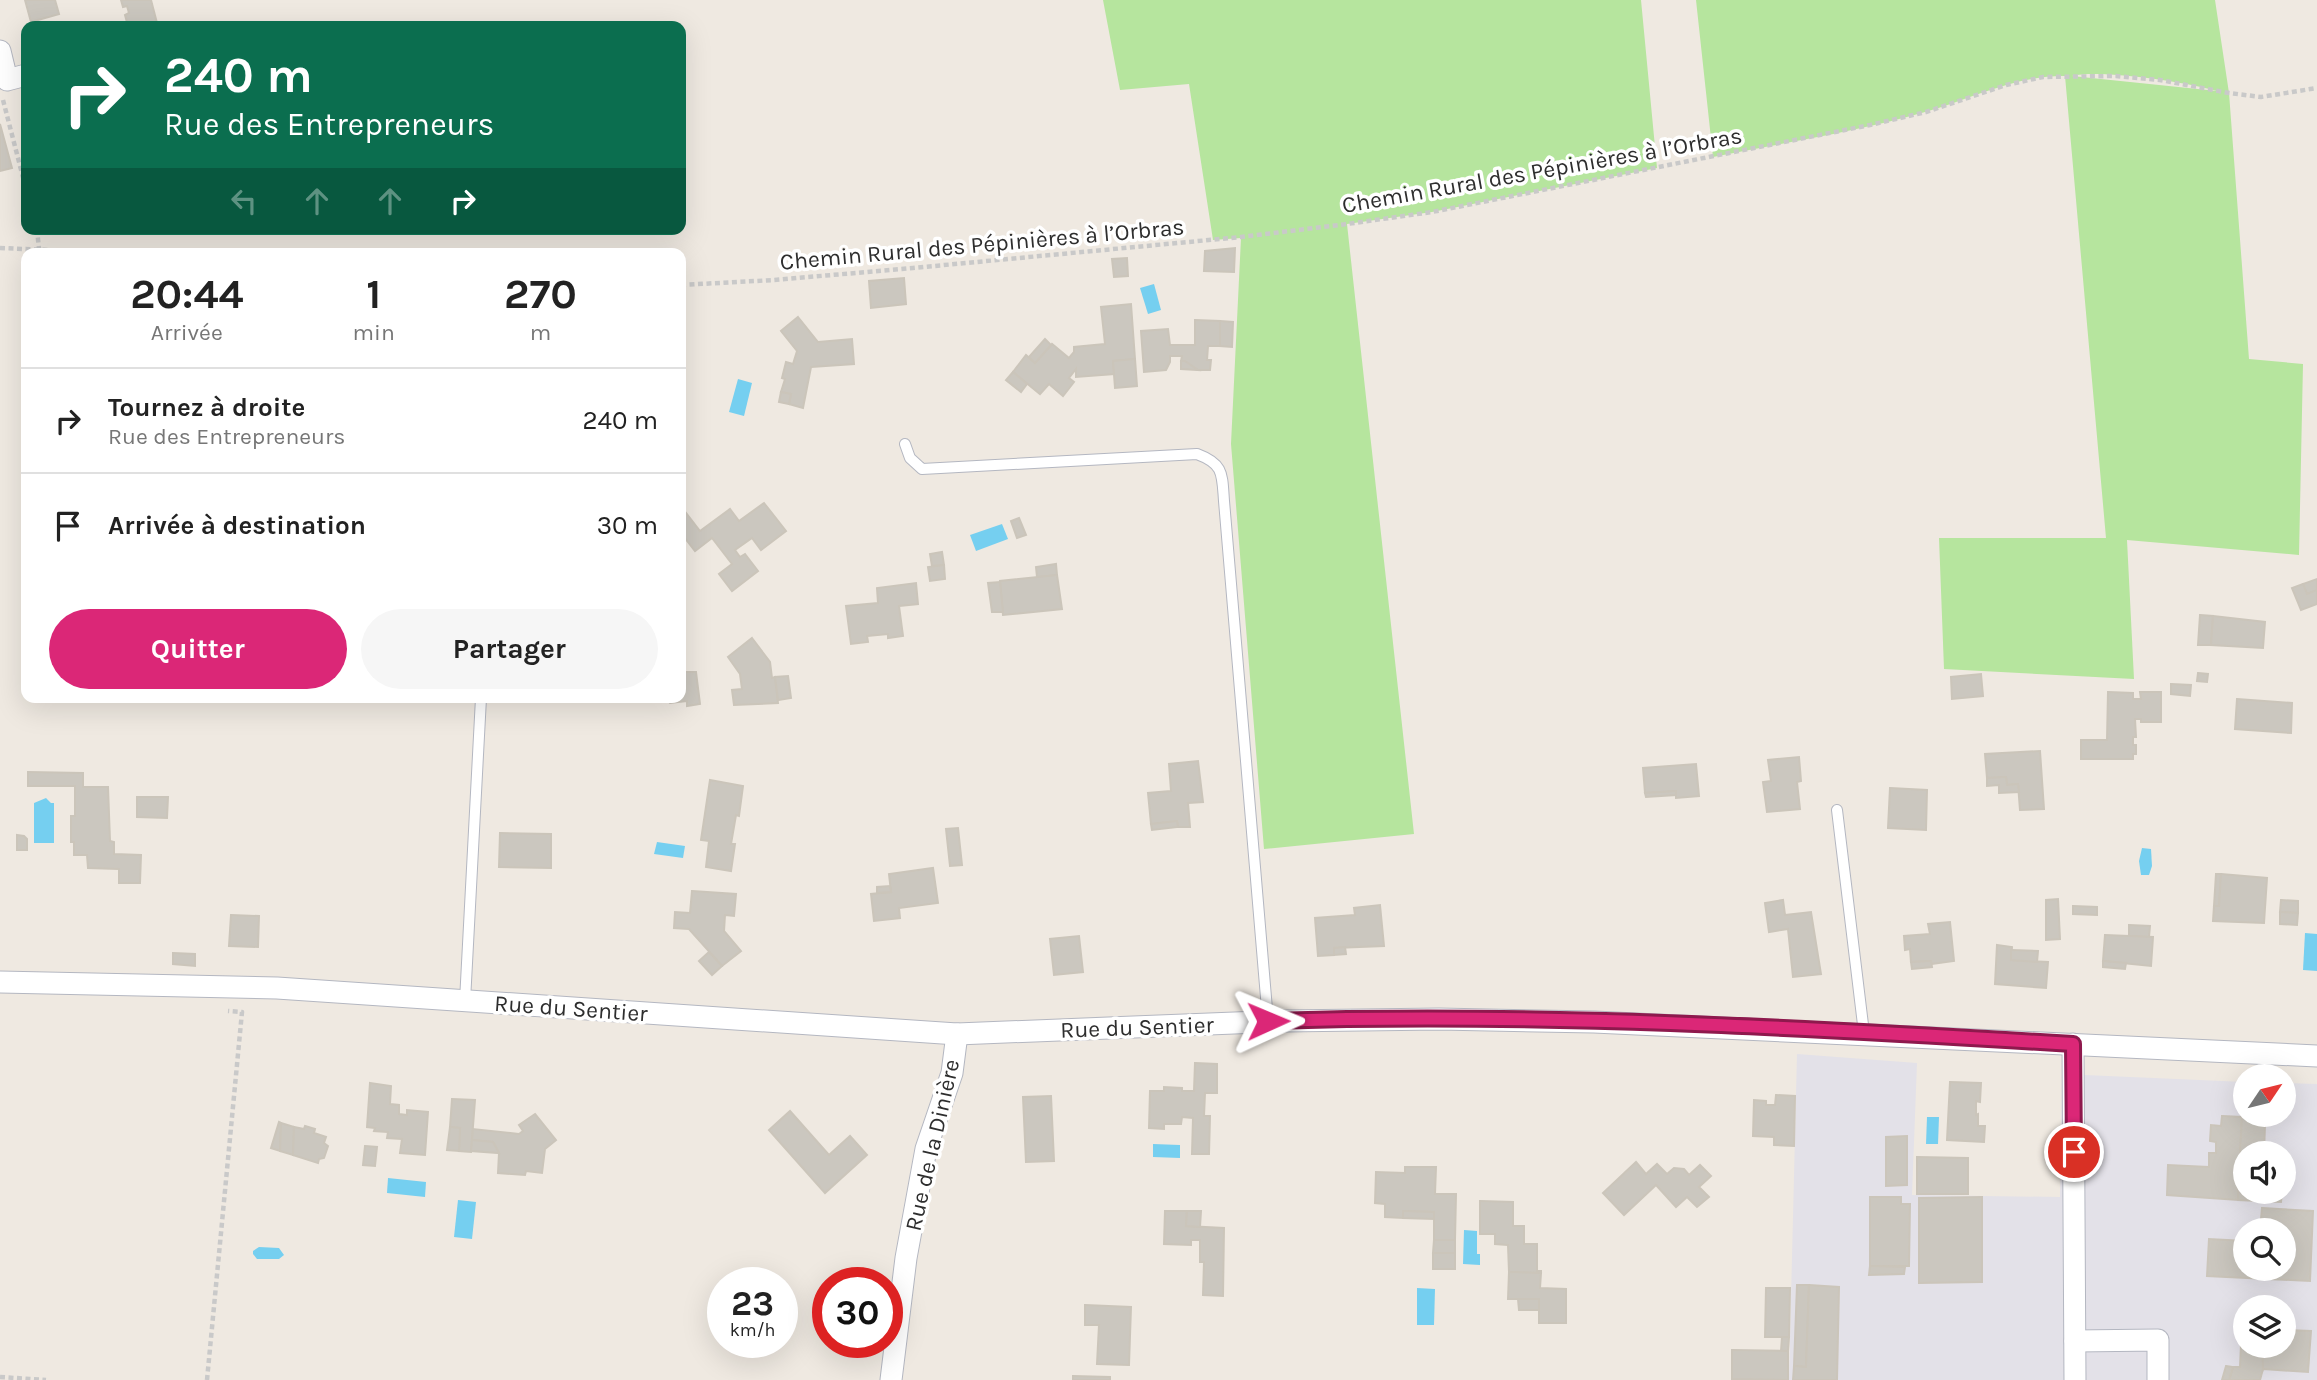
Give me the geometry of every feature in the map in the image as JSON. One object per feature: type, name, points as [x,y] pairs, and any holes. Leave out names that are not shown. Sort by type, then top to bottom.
[{"type":"street","points":[[0,51],[17,77]]},
{"type":"street","name":"Rue du Sentier","points":[[0,982],[277,989],[957,1034],[1268,1021],[1439,1019],[1619,1022],[2317,1056]]},
{"type":"street","name":"Rue de la Dinière","points":[[891,1380],[906,1258],[926,1149],[952,1073],[957,1034]]},
{"type":"street","points":[[2073,1044],[2075,1380]]},
{"type":"street","points":[[2075,1341],[2158,1340],[2158,1380]]},
{"type":"lane","points":[[905,444],[910,458],[922,469],[1197,454],[1213,460],[1222,474],[1268,1021]]},
{"type":"lane","points":[[465,1001],[481,703]]},
{"type":"lane","points":[[1838,810],[1864,1033]]},
{"type":"path","name":"Chemin Rural des Pépinières à l’Orbras","points":[[686,285],[774,281],[1241,237],[1432,212],[1870,125],[1926,112],[2006,85],[2043,76],[2116,76],[2161,80],[2262,97],[2317,88]]},
{"type":"path","points":[[17,77],[1,95],[21,170]]},
{"type":"path","points":[[0,248],[21,249]]},
{"type":"path","points":[[207,1380],[242,1012],[215,1010]]},
{"type":"path","points":[[0,1377],[46,1380]]},
{"type":"shaded area","points":[[1797,1054],[1917,1063],[1912,1195],[2060,1197],[2062,1074],[2233,1081],[2233,1127],[2296,1127],[2296,1083],[2317,1084],[2317,1380],[1789,1380]]},
{"type":"green space","points":[[1103,0],[1641,0],[1657,168],[1432,212],[1347,224],[1414,834],[1264,849],[1231,444],[1241,238],[1213,240],[1189,84],[1120,90]]},
{"type":"green space","points":[[1696,0],[2215,0],[2229,93],[2249,359],[2303,364],[2299,555],[2127,540],[2134,679],[1944,669],[1939,538],[2106,538],[2065,76],[2029,79],[1925,112],[1819,137],[1713,157]],"holes":[[[2085,74],[2143,78],[2217,91],[2072,76]]]},
{"type":"water","points":[[1154,284],[1161,310],[1148,314],[1140,288]]},
{"type":"water","points":[[738,379],[752,383],[744,416],[729,412]]},
{"type":"water","points":[[1002,524],[1008,539],[976,551],[970,535]]},
{"type":"water","points":[[46,798],[54,803],[54,843],[34,843],[34,803]]},
{"type":"water","points":[[657,842],[685,846],[683,858],[654,854]]},
{"type":"water","points":[[2142,848],[2151,849],[2152,866],[2149,875],[2141,875],[2139,861]]},
{"type":"water","points":[[2305,933],[2317,934],[2317,971],[2303,970]]},
{"type":"water","points":[[1927,1117],[1939,1117],[1938,1144],[1926,1144]]},
{"type":"water","points":[[1153,1144],[1180,1145],[1180,1158],[1153,1157]]},
{"type":"water","points":[[388,1178],[426,1182],[425,1197],[387,1193]]},
{"type":"water","points":[[458,1200],[476,1202],[472,1239],[454,1237]]},
{"type":"water","points":[[1464,1230],[1477,1231],[1480,1265],[1463,1264]]},
{"type":"water","points":[[259,1247],[279,1248],[284,1255],[279,1259],[257,1259],[253,1251]]},
{"type":"water","points":[[1417,1288],[1435,1289],[1434,1325],[1417,1325]]},
{"type":"building","points":[[25,0],[55,0],[59,14],[31,21]]},
{"type":"building","points":[[121,0],[151,0],[156,21],[127,21],[125,15],[129,13],[127,6],[123,7]]},
{"type":"building","points":[[0,124],[12,168],[0,171]]},
{"type":"building","points":[[1235,248],[1234,272],[1204,271],[1205,251]]},
{"type":"building","points":[[1127,258],[1128,276],[1114,277],[1112,259]]},
{"type":"building","points":[[904,278],[906,304],[871,308],[869,281]]},
{"type":"building","points":[[1131,304],[1135,359],[1113,361],[1114,374],[1076,377],[1076,369],[1069,378],[1074,382],[1063,396],[1049,384],[1040,394],[1013,372],[1026,355],[1035,363],[1052,344],[1069,358],[1074,347],[1105,344],[1101,307]]},
{"type":"building","points":[[798,317],[818,342],[852,339],[854,364],[811,367],[803,408],[789,404],[791,394],[781,392],[786,362],[793,364],[797,351],[781,331]]},
{"type":"building","points":[[1195,320],[1220,321],[1220,346],[1208,346],[1207,360],[1211,360],[1210,370],[1198,370],[1181,361],[1182,356],[1170,356],[1166,370],[1144,372],[1141,331],[1168,329],[1170,345],[1195,345]]},
{"type":"building","points":[[1220,321],[1233,322],[1232,347],[1220,346]]},
{"type":"building","points":[[1045,339],[1051,345],[1035,363],[1029,357]]},
{"type":"building","points":[[1135,359],[1137,386],[1115,388],[1113,361]]},
{"type":"building","points":[[1181,361],[1185,361],[1198,370],[1181,369]]},
{"type":"building","points":[[1013,372],[1027,384],[1021,392],[1006,380]]},
{"type":"building","points":[[781,392],[791,394],[789,404],[779,402]]},
{"type":"building","points":[[764,503],[786,531],[761,550],[752,538],[735,550],[740,557],[745,554],[758,571],[732,591],[719,574],[732,564],[712,538],[695,551],[686,539],[686,513],[700,531],[730,509],[739,521]]},
{"type":"building","points":[[1019,518],[1026,535],[1017,538],[1011,521]]},
{"type":"building","points":[[942,552],[944,565],[932,566],[930,554]]},
{"type":"building","points":[[1056,564],[1057,575],[1037,577],[1036,567]]},
{"type":"building","points":[[944,565],[945,579],[930,581],[928,567]]},
{"type":"building","points":[[1057,575],[1062,609],[1003,615],[1000,581]]},
{"type":"building","points":[[2317,579],[2317,590],[2307,594],[2303,584]]},
{"type":"building","points":[[1000,582],[1003,612],[992,612],[988,583]]},
{"type":"building","points":[[916,583],[918,604],[899,606],[903,636],[867,636],[868,642],[851,644],[846,606],[878,603],[877,588]]},
{"type":"building","points":[[2303,584],[2307,594],[2317,590],[2317,604],[2301,610],[2292,588]]},
{"type":"building","points":[[2200,615],[2213,616],[2211,645],[2198,645]]},
{"type":"building","points":[[2213,616],[2265,622],[2263,648],[2211,645]]},
{"type":"building","points":[[752,638],[770,662],[778,703],[734,705],[732,690],[742,689],[740,674],[728,657]]},
{"type":"building","points":[[686,672],[696,672],[700,704],[687,706]]},
{"type":"building","points":[[2198,673],[2208,674],[2207,682],[2197,681]]},
{"type":"building","points":[[1981,674],[1983,696],[1952,699],[1951,677]]},
{"type":"building","points":[[788,676],[791,698],[778,700],[775,677]]},
{"type":"building","points":[[2171,684],[2191,685],[2190,696],[2171,694]]},
{"type":"building","points":[[2108,692],[2133,693],[2133,699],[2141,699],[2140,692],[2161,692],[2161,722],[2141,722],[2141,719],[2135,719],[2136,737],[2133,737],[2133,745],[2136,745],[2136,754],[2133,754],[2133,759],[2081,759],[2081,740],[2107,740]]},
{"type":"building","points":[[2237,699],[2292,703],[2291,733],[2235,729]]},
{"type":"building","points":[[2040,751],[2044,809],[2020,810],[2018,784],[2007,785],[2006,777],[1987,778],[1985,754]]},
{"type":"building","points":[[1799,757],[1801,781],[1797,782],[1800,809],[1767,812],[1763,782],[1771,781],[1768,760]]},
{"type":"building","points":[[1198,761],[1203,802],[1188,803],[1190,827],[1178,827],[1177,821],[1151,824],[1148,793],[1171,791],[1169,764]]},
{"type":"building","points":[[1696,764],[1699,796],[1676,798],[1676,791],[1645,793],[1643,768]]},
{"type":"building","points":[[28,772],[83,773],[83,787],[108,787],[110,841],[114,842],[114,854],[141,855],[140,883],[119,883],[119,869],[88,868],[87,855],[74,855],[71,816],[75,816],[75,786],[28,786]]},
{"type":"building","points":[[2006,777],[2007,785],[2018,784],[2019,792],[1999,793],[1999,785],[1987,786],[1987,778]]},
{"type":"building","points":[[710,780],[743,786],[739,816],[736,815],[731,844],[735,844],[731,871],[706,867],[709,841],[701,840]]},
{"type":"building","points":[[1890,788],[1927,790],[1926,830],[1888,828]]},
{"type":"building","points":[[1676,791],[1676,795],[1646,797],[1645,793]]},
{"type":"building","points":[[137,797],[168,797],[167,818],[137,817]]},
{"type":"building","points":[[1177,821],[1178,827],[1152,830],[1151,824]]},
{"type":"building","points":[[958,828],[962,865],[950,866],[946,829]]},
{"type":"building","points":[[500,833],[551,834],[551,868],[499,867]]},
{"type":"building","points":[[17,835],[27,839],[27,850],[17,850]]},
{"type":"building","points":[[933,868],[938,903],[899,908],[900,918],[874,921],[871,894],[891,892],[889,874]]},
{"type":"building","points":[[2216,874],[2221,874],[2219,906],[2214,906]]},
{"type":"building","points":[[2221,874],[2267,878],[2264,923],[2213,921],[2214,906],[2219,906]]},
{"type":"building","points":[[890,886],[891,892],[877,893],[877,887]]},
{"type":"building","points":[[692,891],[736,894],[734,916],[725,915],[724,931],[741,951],[722,966],[689,929],[674,928],[675,912],[690,913]]},
{"type":"building","points":[[2058,899],[2060,939],[2046,940],[2046,900]]},
{"type":"building","points":[[1783,900],[1785,915],[1811,912],[1821,974],[1793,977],[1788,929],[1769,932],[1765,903]]},
{"type":"building","points":[[2281,900],[2298,901],[2298,913],[2280,912]]},
{"type":"building","points":[[1380,905],[1384,946],[1334,948],[1334,955],[1318,956],[1315,918],[1355,915],[1354,908]]},
{"type":"building","points":[[2073,906],[2097,907],[2097,915],[2073,914]]},
{"type":"building","points":[[2280,912],[2298,913],[2297,925],[2280,924]]},
{"type":"building","points":[[231,915],[259,916],[258,947],[229,946]]},
{"type":"building","points":[[1950,922],[1954,961],[1931,964],[1931,961],[1911,962],[1910,949],[1905,950],[1904,936],[1930,934],[1928,924]]},
{"type":"building","points":[[2129,925],[2150,926],[2149,937],[2129,936]]},
{"type":"building","points":[[2105,935],[2153,937],[2151,966],[2103,961]]},
{"type":"building","points":[[1079,936],[1083,972],[1054,975],[1050,939]]},
{"type":"building","points":[[1997,945],[2012,947],[2011,960],[2048,962],[2046,988],[1995,984]]},
{"type":"building","points":[[1345,947],[1346,954],[1334,955],[1334,948]]},
{"type":"building","points":[[2011,950],[2038,951],[2037,962],[2011,960]]},
{"type":"building","points":[[709,952],[722,966],[712,975],[699,961]]},
{"type":"building","points":[[173,953],[195,954],[195,966],[173,964]]},
{"type":"building","points":[[1931,961],[1932,967],[1912,969],[1911,962]]},
{"type":"building","points":[[2103,961],[2126,963],[2125,969],[2103,967]]},
{"type":"building","points":[[1195,1063],[1217,1064],[1217,1093],[1205,1093],[1204,1116],[1210,1116],[1209,1154],[1192,1154],[1193,1118],[1182,1117],[1181,1124],[1164,1124],[1164,1129],[1149,1128],[1150,1091],[1164,1091],[1164,1087],[1194,1091]]},
{"type":"building","points":[[1950,1082],[1981,1083],[1980,1102],[1976,1101],[1976,1115],[1978,1114],[1978,1126],[1985,1126],[1984,1142],[1947,1140]]},
{"type":"building","points":[[370,1083],[391,1086],[390,1104],[399,1105],[399,1114],[407,1115],[407,1110],[428,1112],[425,1155],[400,1153],[402,1139],[387,1138],[388,1132],[374,1131],[375,1128],[367,1127]]},
{"type":"building","points":[[1776,1095],[1795,1096],[1794,1146],[1774,1145],[1774,1137],[1753,1136],[1754,1100],[1775,1105]]},
{"type":"building","points":[[1051,1096],[1054,1161],[1026,1162],[1023,1097]]},
{"type":"building","points":[[452,1099],[475,1100],[471,1152],[459,1151],[460,1128],[450,1127]]},
{"type":"building","points":[[790,1111],[829,1155],[850,1136],[867,1155],[825,1193],[769,1130]]},
{"type":"building","points":[[535,1114],[556,1140],[545,1149],[542,1173],[498,1173],[499,1153],[493,1142],[472,1140],[473,1129],[519,1134],[523,1131],[519,1125]]},
{"type":"building","points":[[2222,1116],[2233,1117],[2233,1127],[2242,1127],[2241,1141],[2233,1141],[2233,1200],[2167,1195],[2168,1165],[2209,1167],[2209,1153],[2216,1153],[2216,1142],[2210,1141],[2211,1125],[2221,1126]]},
{"type":"building","points":[[279,1122],[281,1123],[280,1151],[271,1148]]},
{"type":"building","points":[[281,1123],[294,1127],[293,1155],[280,1151]]},
{"type":"building","points":[[305,1126],[326,1137],[324,1143],[328,1146],[324,1158],[319,1159],[318,1163],[293,1155],[294,1127],[304,1129]]},
{"type":"building","points":[[450,1127],[460,1128],[459,1151],[447,1150]]},
{"type":"building","points":[[2241,1127],[2265,1127],[2264,1141],[2241,1141]]},
{"type":"building","points":[[1907,1136],[1907,1185],[1886,1186],[1886,1137]]},
{"type":"building","points":[[472,1140],[493,1142],[499,1153],[471,1151]]},
{"type":"building","points":[[365,1146],[377,1147],[375,1166],[363,1165]]},
{"type":"building","points":[[1917,1157],[1968,1158],[1968,1194],[1917,1194]]},
{"type":"building","points":[[1636,1162],[1646,1174],[1657,1164],[1667,1174],[1674,1168],[1684,1169],[1689,1175],[1700,1165],[1711,1176],[1699,1187],[1709,1197],[1697,1207],[1687,1197],[1676,1207],[1656,1185],[1624,1215],[1603,1193]]},
{"type":"building","points":[[1405,1167],[1436,1167],[1435,1194],[1456,1194],[1455,1240],[1434,1240],[1434,1212],[1403,1211],[1403,1218],[1385,1217],[1385,1204],[1375,1203],[1376,1172],[1405,1173]]},
{"type":"building","points":[[1870,1197],[1901,1197],[1901,1204],[1910,1204],[1909,1266],[1870,1266]]},
{"type":"building","points":[[1982,1197],[1982,1282],[1919,1283],[1919,1198]]},
{"type":"building","points":[[1480,1201],[1513,1202],[1513,1226],[1524,1226],[1524,1244],[1537,1244],[1537,1271],[1541,1273],[1509,1272],[1508,1245],[1495,1244],[1495,1234],[1480,1234]]},
{"type":"building","points":[[2262,1208],[2313,1211],[2310,1281],[2296,1280],[2296,1218],[2261,1218]]},
{"type":"building","points":[[1165,1211],[1187,1211],[1186,1226],[1224,1228],[1223,1296],[1203,1295],[1204,1262],[1200,1262],[1200,1240],[1191,1240],[1191,1245],[1164,1244]]},
{"type":"building","points":[[1187,1211],[1201,1211],[1200,1227],[1186,1226]]},
{"type":"building","points":[[1403,1211],[1434,1212],[1434,1219],[1403,1218]]},
{"type":"building","points":[[2209,1239],[2233,1240],[2233,1277],[2207,1276]]},
{"type":"building","points":[[1434,1240],[1455,1240],[1455,1253],[1433,1253]]},
{"type":"building","points":[[1433,1253],[1455,1253],[1455,1269],[1433,1269]]},
{"type":"building","points":[[1870,1266],[1905,1267],[1904,1274],[1869,1275]]},
{"type":"building","points":[[1509,1272],[1541,1273],[1540,1288],[1566,1289],[1566,1323],[1539,1323],[1539,1299],[1508,1299]]},
{"type":"building","points":[[1797,1285],[1809,1285],[1806,1367],[1794,1366]]},
{"type":"building","points":[[1809,1285],[1839,1287],[1837,1380],[1793,1380],[1794,1366],[1806,1367]]},
{"type":"building","points":[[1766,1288],[1790,1288],[1789,1337],[1765,1337]]},
{"type":"building","points":[[1518,1299],[1539,1299],[1539,1310],[1519,1310]]},
{"type":"building","points":[[1085,1305],[1131,1307],[1129,1365],[1097,1364],[1099,1325],[1085,1325]]},
{"type":"building","points":[[2296,1330],[2311,1331],[2308,1372],[2263,1369],[2262,1372],[2262,1358],[2296,1358]]},
{"type":"building","points":[[1782,1337],[1789,1337],[1788,1351],[1781,1351]]},
{"type":"building","points":[[1732,1350],[1788,1351],[1788,1380],[1732,1379]]},
{"type":"building","points":[[2240,1358],[2263,1358],[2260,1380],[2229,1380],[2233,1367],[2240,1367]]},
{"type":"building","points":[[2226,1366],[2233,1367],[2229,1380],[2222,1380]]},
{"type":"building","points":[[1073,1376],[1110,1377],[1110,1380],[1073,1380]]},
{"type":"route","points":[[1268,1021],[1439,1019],[1644,1023],[2073,1044],[2074,1152]]}]
